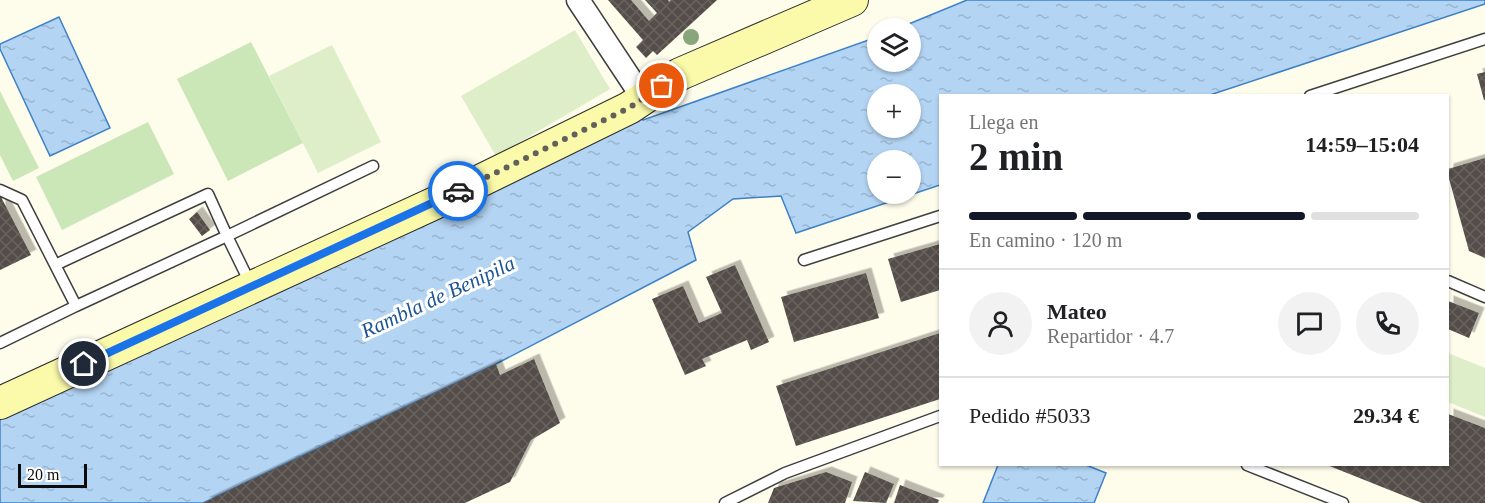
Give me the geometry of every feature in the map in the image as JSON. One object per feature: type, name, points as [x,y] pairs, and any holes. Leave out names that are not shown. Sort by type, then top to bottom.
[{"type":"street","points":[[578,0],[643,98]]},
{"type":"street","points":[[0,403],[435,202],[629,108],[680,74],[835,4]]},
{"type":"lane","points":[[1327,93],[1485,39]]},
{"type":"lane","points":[[0,343],[373,166]]},
{"type":"lane","points":[[0,190],[22,200],[76,306]]},
{"type":"lane","points":[[55,264],[208,194],[252,286]]},
{"type":"lane","points":[[804,260],[939,216]]},
{"type":"lane","points":[[1449,281],[1485,297]]},
{"type":"lane","points":[[725,503],[785,473],[939,416]]},
{"type":"lane","points":[[1250,466],[1343,503]]},
{"type":"green space","points":[[575,30],[610,89],[496,156],[461,96]]},
{"type":"green space","points":[[251,42],[303,143],[228,181],[177,79]]},
{"type":"green space","points":[[332,45],[381,142],[318,173],[269,76]]},
{"type":"green space","points":[[0,91],[39,168],[13,181],[0,155]]},
{"type":"green space","points":[[148,122],[174,174],[62,230],[36,177]]},
{"type":"green space","points":[[1449,353],[1485,368],[1485,417],[1449,402]]},
{"type":"water","name":"Rambla de Benipila","points":[[967,0],[1485,0],[1485,4],[1213,94],[939,94],[939,185],[921,191],[921,150],[867,150],[867,204],[883,204],[796,233],[781,196],[733,199],[688,232],[696,260],[496,364],[203,503],[0,503],[0,417],[641,117],[643,120],[867,41],[867,72],[921,72],[921,19]]},
{"type":"water","points":[[59,17],[110,128],[50,156],[0,49],[0,44]]},
{"type":"water","points":[[998,466],[1088,466],[1106,473],[1094,503],[983,503]]},
{"type":"building","points":[[608,0],[631,0],[649,21],[657,13],[645,0],[668,0],[669,2],[671,0],[717,0],[657,55],[653,51],[646,58],[636,47],[643,40]]},
{"type":"building","points":[[1485,72],[1485,100],[1484,100],[1477,74]]},
{"type":"building","points":[[1485,158],[1485,258],[1469,251],[1449,179],[1449,169]]},
{"type":"building","points":[[0,195],[31,255],[0,270]]},
{"type":"building","points":[[197,212],[210,230],[202,236],[189,219]]},
{"type":"building","points":[[939,244],[939,290],[901,302],[888,259]]},
{"type":"building","points":[[735,265],[769,342],[751,350],[747,340],[702,359],[706,366],[685,375],[652,299],[683,286],[699,323],[722,313],[706,277]]},
{"type":"building","points":[[866,273],[879,318],[794,342],[781,297]]},
{"type":"building","points":[[1449,301],[1479,313],[1469,338],[1449,329]]},
{"type":"building","points":[[939,333],[939,399],[796,446],[776,386]]},
{"type":"building","points":[[534,359],[560,423],[531,440],[510,482],[465,503],[203,503],[496,364],[500,375]]},
{"type":"building","points":[[1449,414],[1485,428],[1485,503],[1422,503],[1330,466],[1449,466]]},
{"type":"building","points":[[826,472],[852,482],[845,503],[768,503],[774,488]]},
{"type":"building","points":[[865,472],[894,484],[886,503],[853,501]]},
{"type":"building","points":[[900,485],[939,500],[938,503],[894,503]]},
{"type":"way so far","points":[[458,191],[629,108],[662,86]]},
{"type":"route","points":[[84,364],[458,191]]}]
